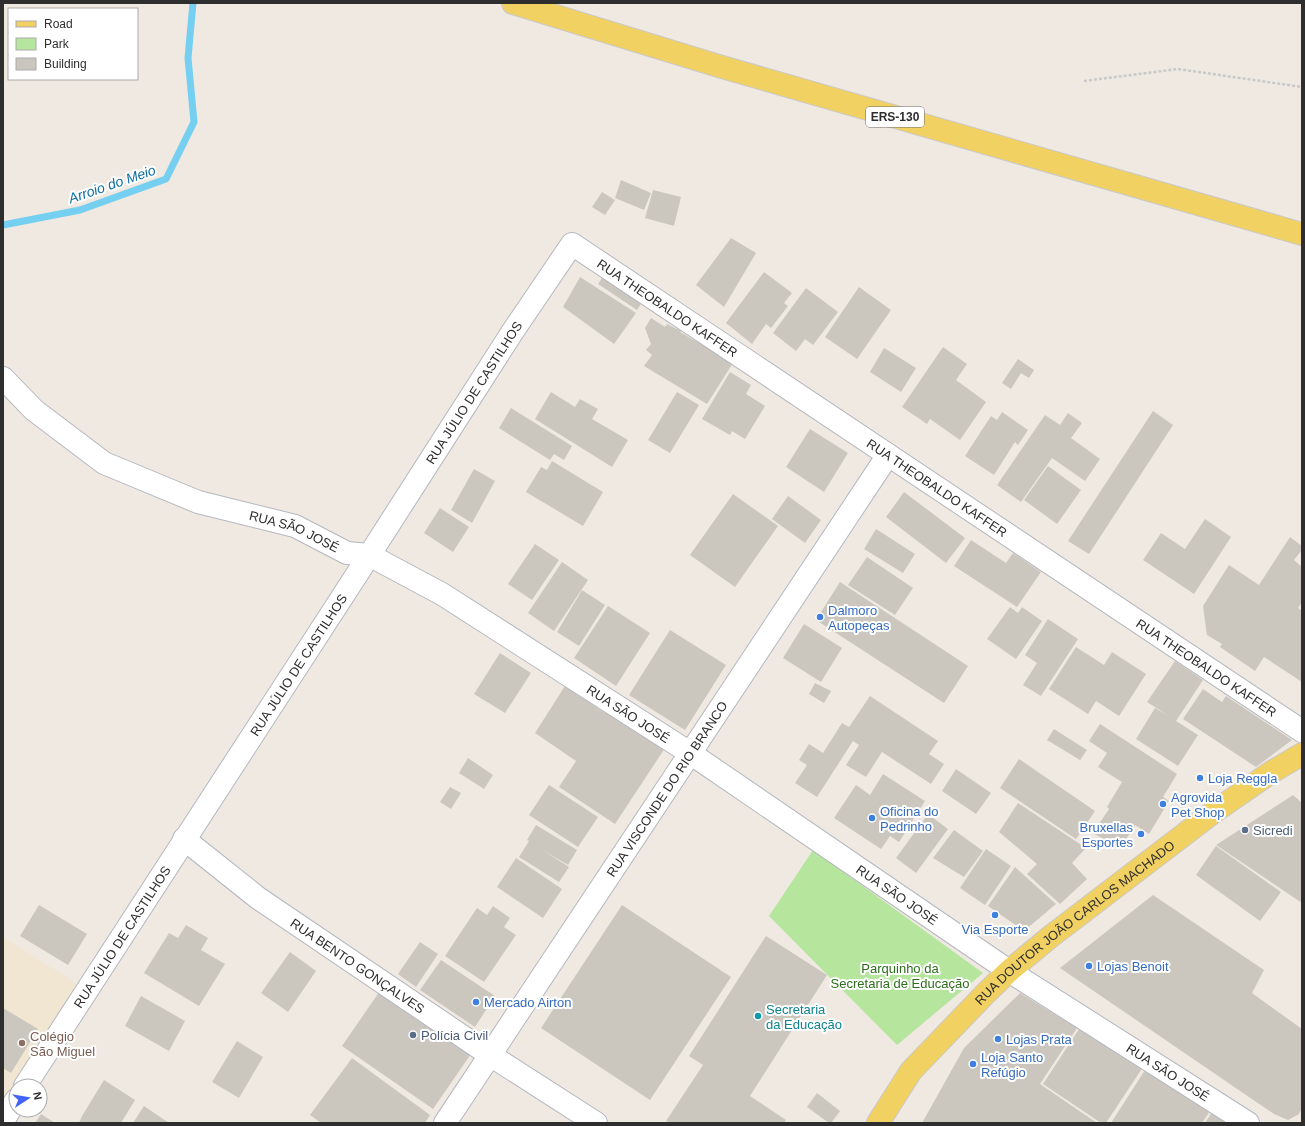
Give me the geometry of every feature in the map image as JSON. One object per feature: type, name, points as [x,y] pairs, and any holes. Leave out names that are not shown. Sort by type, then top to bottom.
[{"type":"main road","name":"ERS-130","points":[[512,3],[722,67],[1302,236]]},
{"type":"main road","name":"RUA DOUTOR JOÃO CARLOS MACHADO","points":[[878,1123],[911,1070],[1009,971],[1050,937],[1211,814],[1302,754]]},
{"type":"street","name":"RUA THEOBALDO KAFFER","points":[[572,244],[1302,731]]},
{"type":"street","name":"RUA JÚLIO DE CASTILHOS","points":[[30,1078],[513,331],[572,244]]},
{"type":"street","name":"RUA SÃO JOSÉ","points":[[3,378],[34,410],[104,463],[198,502],[295,526],[347,553],[369,555],[442,594],[690,753],[1009,971],[1248,1123]]},
{"type":"street","name":"RUA VISCONDE DO RIO BRANCO","points":[[445,1123],[888,455]]},
{"type":"street","name":"RUA BENTO GONÇALVES","points":[[184,839],[258,898],[490,1055],[596,1123]]},
{"type":"path","points":[[1084,81],[1178,69],[1302,87]]},
{"type":"shaded area","name":"Colégio São Miguel","points":[[3,937],[77,984],[18,1078],[8,1078],[8,1094],[3,1102]]},
{"type":"green space","name":"Parquinho da Secretaria de Educação","points":[[813,850],[983,973],[897,1045],[769,916]]},
{"type":"building","points":[[621,180],[651,193],[644,210],[615,198]]},
{"type":"building","points":[[653,190],[681,197],[674,226],[645,218]]},
{"type":"building","points":[[602,192],[615,200],[605,215],[592,207]]},
{"type":"building","points":[[731,238],[756,253],[724,307],[696,285]]},
{"type":"building","points":[[764,272],[792,293],[784,303],[788,306],[771,328],[766,324],[752,344],[726,323]]},
{"type":"building","points":[[604,275],[643,301],[637,310],[598,284]]},
{"type":"building","points":[[580,277],[636,313],[614,344],[563,307]]},
{"type":"building","points":[[859,287],[891,310],[857,359],[825,337]]},
{"type":"building","points":[[806,288],[838,312],[813,345],[805,339],[796,351],[773,333]]},
{"type":"building","points":[[651,318],[665,327],[667,324],[681,331],[680,332],[733,363],[707,404],[644,366],[652,355],[646,350],[651,344],[645,328]]},
{"type":"building","points":[[943,347],[967,364],[956,380],[986,402],[960,440],[930,419],[927,424],[902,407]]},
{"type":"building","points":[[884,348],[916,368],[901,392],[870,372]]},
{"type":"building","points":[[1018,359],[1034,370],[1029,378],[1021,373],[1011,389],[1002,383]]},
{"type":"building","points":[[730,372],[751,385],[746,394],[765,406],[745,439],[732,431],[730,435],[702,419]]},
{"type":"building","points":[[551,392],[575,407],[580,399],[598,409],[592,419],[628,440],[612,467],[535,419]]},
{"type":"building","points":[[677,392],[699,405],[670,453],[648,440]]},
{"type":"building","points":[[511,408],[572,446],[564,460],[554,454],[550,460],[499,428]]},
{"type":"building","points":[[1153,411],[1173,425],[1089,554],[1068,541]]},
{"type":"building","points":[[1002,412],[1028,430],[1018,445],[1015,442],[994,475],[965,456],[991,416],[997,420]]},
{"type":"building","points":[[1068,413],[1082,423],[1071,438],[1100,459],[1085,481],[1052,458],[1021,502],[997,485],[1045,415],[1060,425]]},
{"type":"building","points":[[810,429],[848,453],[824,492],[786,467]]},
{"type":"building","points":[[552,461],[603,492],[583,526],[526,492],[541,467],[547,470]]},
{"type":"building","points":[[1048,466],[1081,490],[1057,524],[1024,500]]},
{"type":"building","points":[[474,469],[495,481],[472,523],[451,510]]},
{"type":"building","points":[[904,492],[965,538],[946,563],[886,517]]},
{"type":"building","points":[[733,494],[778,526],[735,587],[690,555]]},
{"type":"building","points":[[788,496],[821,520],[805,543],[772,519]]},
{"type":"building","points":[[440,508],[469,527],[453,552],[424,533]]},
{"type":"building","points":[[1205,519],[1231,537],[1194,594],[1143,560],[1161,533],[1185,549]]},
{"type":"building","points":[[876,529],[915,554],[903,573],[864,549]]},
{"type":"building","points":[[1290,537],[1302,546],[1302,550],[1294,560],[1302,567],[1302,602],[1298,608],[1302,611],[1302,682],[1264,657],[1255,671],[1220,647],[1222,644],[1207,635],[1203,606],[1229,565],[1259,585]]},
{"type":"building","points":[[971,540],[1006,563],[1013,553],[1041,572],[1017,607],[954,566]]},
{"type":"building","points":[[535,544],[559,560],[532,600],[508,584]]},
{"type":"building","points":[[867,557],[913,588],[895,615],[848,585]]},
{"type":"building","points":[[562,562],[588,580],[554,631],[528,613]]},
{"type":"building","points":[[840,582],[968,666],[944,703],[816,620]]},
{"type":"building","points":[[582,590],[605,605],[579,646],[557,632]]},
{"type":"building","points":[[608,606],[650,633],[616,686],[574,658]]},
{"type":"building","points":[[1010,607],[1018,613],[1022,607],[1042,621],[1016,659],[987,639]]},
{"type":"building","points":[[1048,619],[1078,639],[1041,696],[1023,685],[1037,663],[1025,655]]},
{"type":"building","points":[[804,624],[842,648],[821,682],[783,658]]},
{"type":"building","points":[[670,630],[726,665],[685,730],[629,695]]},
{"type":"building","points":[[1076,647],[1104,665],[1112,652],[1146,674],[1119,716],[1096,701],[1088,714],[1049,689]]},
{"type":"building","points":[[500,653],[531,673],[505,713],[474,694]]},
{"type":"building","points":[[1175,661],[1203,680],[1176,721],[1198,735],[1178,766],[1136,739],[1155,708],[1169,716],[1147,702]]},
{"type":"building","points":[[815,683],[831,691],[824,703],[809,694]]},
{"type":"building","points":[[565,686],[605,713],[607,710],[665,748],[615,824],[559,787],[576,761],[535,733]]},
{"type":"building","points":[[1203,689],[1222,702],[1226,696],[1292,740],[1256,767],[1183,719]]},
{"type":"building","points":[[870,696],[938,741],[929,754],[944,764],[931,784],[882,752],[866,777],[846,765],[859,745],[853,741],[817,797],[795,783],[807,765],[799,760],[809,744],[823,753],[842,723],[849,727]]},
{"type":"building","points":[[1100,724],[1177,774],[1163,797],[1169,801],[1149,834],[1135,825],[1120,849],[1093,833],[1109,809],[1107,807],[1122,782],[1098,767],[1107,753],[1089,741]]},
{"type":"building","points":[[1054,729],[1087,750],[1080,760],[1047,740]]},
{"type":"building","points":[[468,758],[493,775],[484,789],[459,773]]},
{"type":"building","points":[[1019,759],[1095,811],[1076,839],[1000,788]]},
{"type":"building","points":[[956,769],[991,793],[976,814],[942,791]]},
{"type":"building","points":[[883,774],[925,801],[899,842],[890,836],[881,849],[834,818],[856,785],[870,795]]},
{"type":"building","points":[[549,785],[598,817],[578,847],[529,815]]},
{"type":"building","points":[[450,787],[461,793],[451,809],[440,802]]},
{"type":"building","points":[[1293,795],[1302,803],[1302,903],[1216,845]]},
{"type":"building","points":[[1018,803],[1086,848],[1072,863],[1087,879],[1060,904],[1027,874],[1037,864],[999,832]]},
{"type":"building","points":[[928,814],[948,829],[916,873],[896,858]]},
{"type":"building","points":[[536,825],[577,850],[568,865],[541,849],[569,867],[559,882],[519,857],[529,841],[527,840]]},
{"type":"building","points":[[954,830],[983,851],[964,877],[933,858]]},
{"type":"building","points":[[1216,846],[1281,892],[1260,921],[1196,875]]},
{"type":"building","points":[[986,849],[1011,866],[985,905],[960,888]]},
{"type":"building","points":[[516,858],[562,889],[543,918],[497,887]]},
{"type":"building","points":[[1015,867],[1056,904],[1024,931],[988,906]]},
{"type":"building","points":[[1153,895],[1264,970],[1252,993],[1302,1029],[1302,1108],[1299,1114],[1288,1120],[1274,1114],[1060,968]]},
{"type":"building","points":[[39,905],[87,934],[68,965],[20,936]]},
{"type":"building","points":[[622,905],[731,977],[650,1100],[541,1028]]},
{"type":"building","points":[[493,906],[510,918],[504,927],[516,935],[484,982],[445,956],[477,908],[487,915]]},
{"type":"building","points":[[186,925],[208,938],[201,950],[225,964],[199,1006],[144,973],[169,933],[178,938]]},
{"type":"building","name":"Secretaria da Educação","points":[[766,936],[827,975],[750,1096],[786,1120],[784,1123],[670,1123],[666,1121],[703,1065],[689,1056]]},
{"type":"building","points":[[420,942],[438,954],[416,987],[398,974]]},
{"type":"building","points":[[290,952],[316,971],[288,1012],[261,993]]},
{"type":"building","points":[[441,960],[495,996],[475,1027],[420,990]]},
{"type":"building","points":[[382,988],[473,1051],[433,1109],[342,1046]]},
{"type":"building","points":[[1020,993],[1077,1028],[1040,1084],[1097,1123],[922,1123],[964,1048]]},
{"type":"building","points":[[141,996],[185,1021],[169,1051],[125,1026]]},
{"type":"building","points":[[3,1008],[38,1029],[11,1073],[3,1068]]},
{"type":"building","points":[[1083,1023],[1145,1064],[1106,1123],[1101,1123],[1043,1084]]},
{"type":"building","points":[[237,1041],[263,1057],[239,1098],[212,1082]]},
{"type":"building","points":[[352,1058],[430,1115],[425,1123],[321,1123],[310,1115]]},
{"type":"building","points":[[1145,1070],[1210,1111],[1202,1123],[1111,1123]]},
{"type":"building","points":[[104,1080],[135,1100],[121,1123],[79,1123],[82,1116]]},
{"type":"building","points":[[817,1093],[840,1111],[831,1123],[807,1107]]},
{"type":"building","points":[[144,1106],[169,1123],[133,1123]]},
{"type":"building","points":[[1214,1109],[1237,1123],[1205,1123]]},
{"type":"building","points":[[38,1118],[47,1118],[55,1123],[35,1123]]},
{"type":"waterway","name":"Arroio do Meio","points":[[3,225],[80,210],[166,179],[194,122],[188,58],[193,3]]},
{"type":"place","name":"Dalmoro Autopeças","points":[[820,617]]},
{"type":"place","name":"Loja Reggla","points":[[1200,778]]},
{"type":"place","name":"Agrovida Pet Shop","points":[[1163,804]]},
{"type":"place","name":"Oficina do Pedrinho","points":[[872,818]]},
{"type":"place","name":"Sicredi","points":[[1245,830]]},
{"type":"place","name":"Bruxellas Esportes","points":[[1141,834]]},
{"type":"place","name":"Via Esporte","points":[[995,915]]},
{"type":"place","name":"Lojas Benoit","points":[[1089,966]]},
{"type":"place","name":"Mercado Airton","points":[[476,1002]]},
{"type":"place","name":"Secretaria da Educação","points":[[758,1016]]},
{"type":"place","name":"Polícia Civil","points":[[413,1035]]},
{"type":"place","name":"Lojas Prata","points":[[998,1039]]},
{"type":"place","name":"Colégio São Miguel","points":[[22,1043]]},
{"type":"place","name":"Loja Santo Refúgio","points":[[973,1064]]}]
